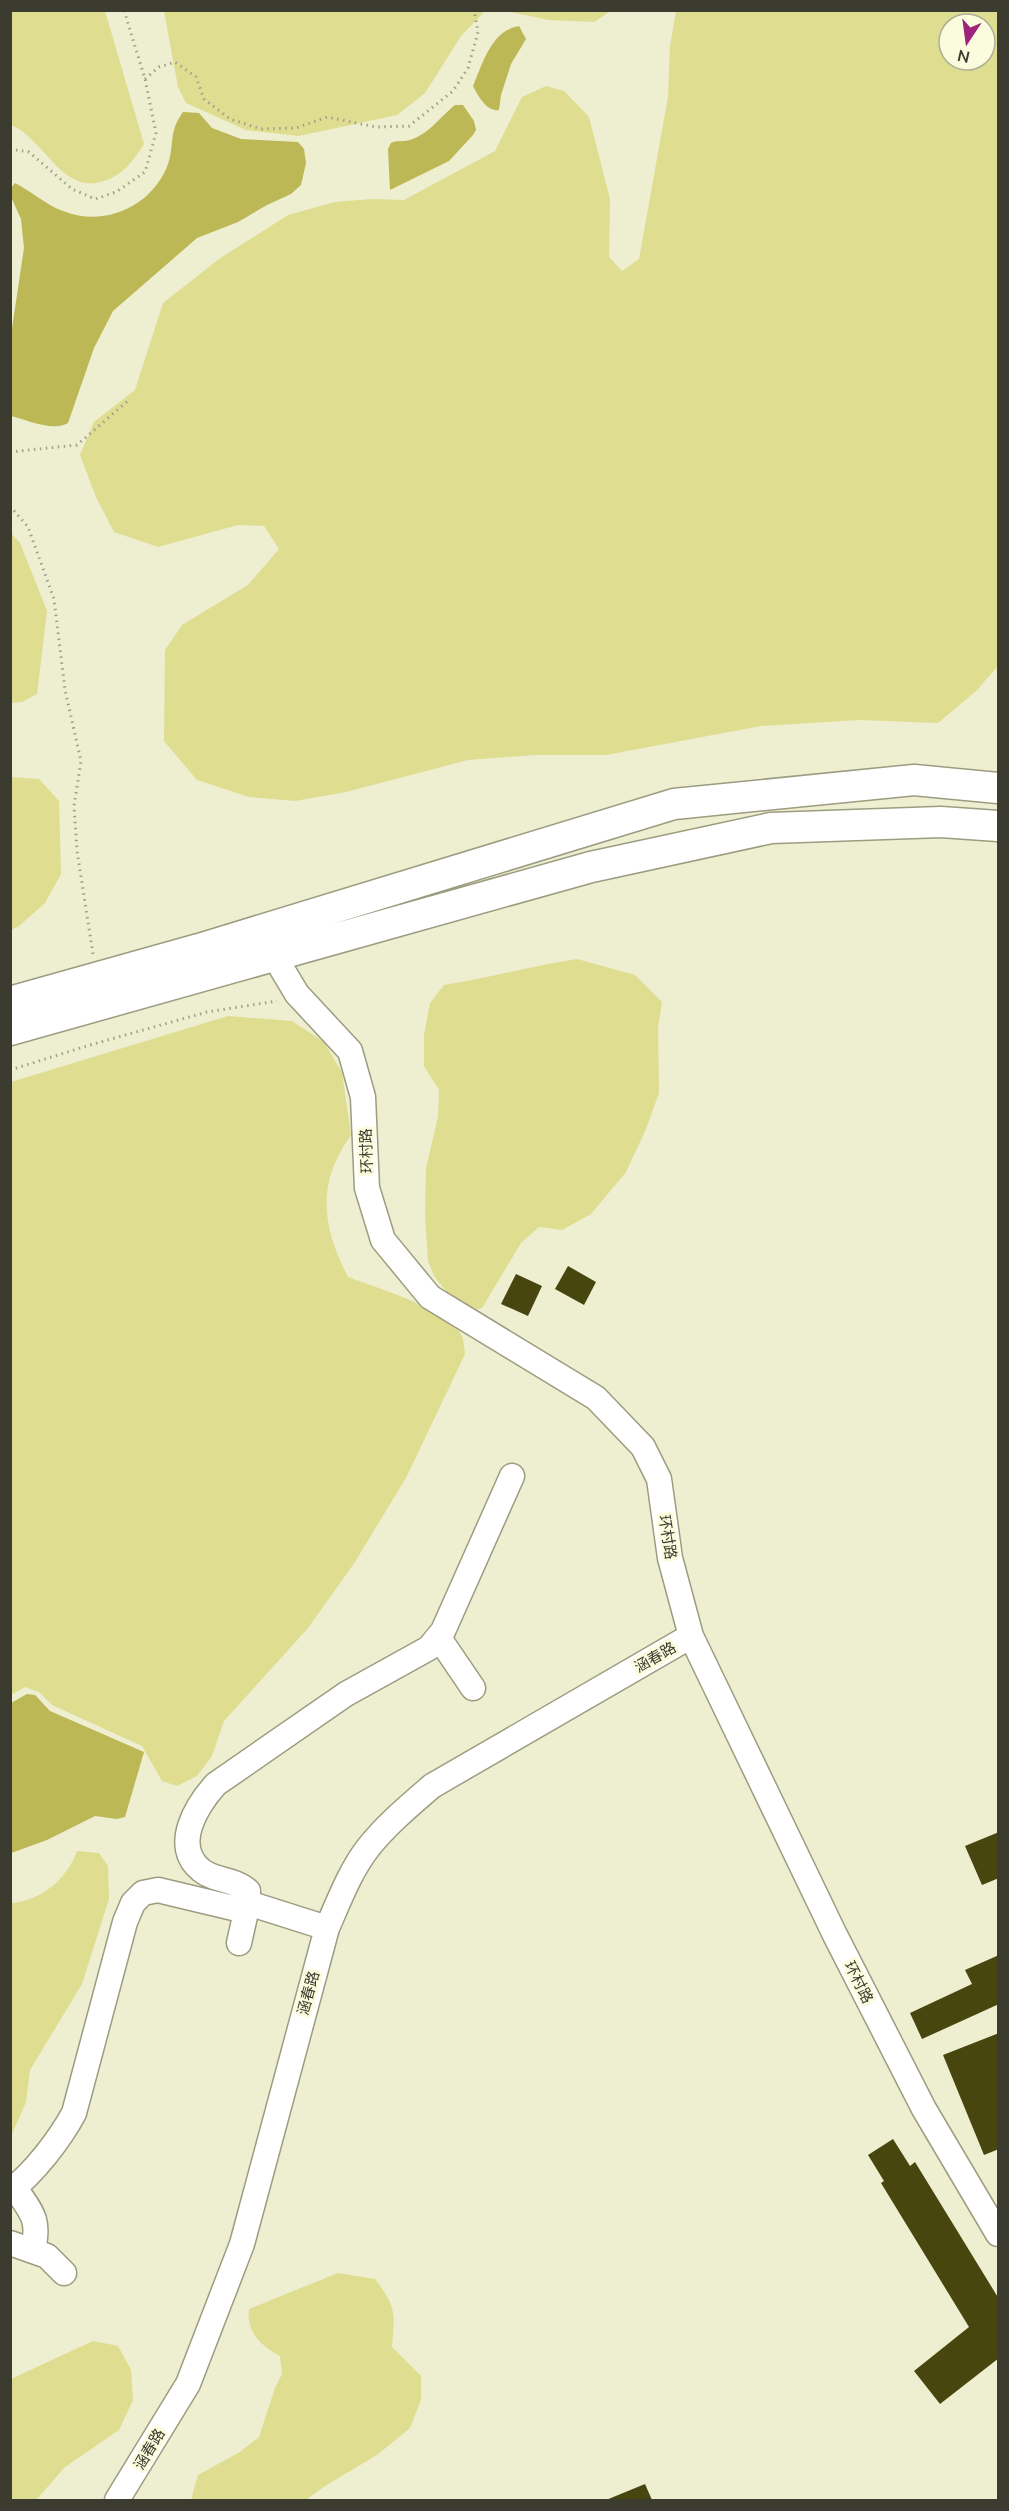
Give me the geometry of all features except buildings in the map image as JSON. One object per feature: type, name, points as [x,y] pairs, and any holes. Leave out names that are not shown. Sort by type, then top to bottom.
[{"type":"main road","points":[[10,1030],[674,804],[914,780],[999,788]]},
{"type":"main road","points":[[10,1002],[101,976],[272,942],[591,867],[771,828],[941,822],[999,826]]},
{"type":"street","name":"环村路","points":[[272,942],[297,994],[350,1051],[363,1096],[367,1188],[383,1240],[430,1297],[596,1398],[643,1447],[658,1479],[670,1558],[691,1636],[835,1935],[908,2078],[999,2234]]},
{"type":"street","points":[[238,1943],[247,1907],[248,1891],[245,1887],[201,1870],[189,1855],[188,1829],[199,1803],[216,1784],[346,1694],[429,1648],[439,1638],[512,1476]]},
{"type":"street","name":"涵春路","points":[[117,2500],[188,2384],[242,2244],[327,1928],[346,1884],[367,1848],[400,1814],[432,1786],[691,1636]]},
{"type":"street","points":[[439,1638],[473,1689]]},
{"type":"street","points":[[33,2250],[37,2232],[35,2222],[13,2189],[63,2132],[74,2113],[125,1922],[133,1903],[143,1893],[159,1890],[247,1907],[327,1928]]},
{"type":"street","points":[[10,2243],[47,2256],[64,2273]]},
{"type":"path","points":[[10,149],[29,152],[72,189],[95,199],[116,192],[145,172],[156,133],[145,79],[123,10]]},
{"type":"path","points":[[145,79],[159,67],[175,62],[196,77],[204,99],[230,119],[261,129],[296,128],[327,117],[376,127],[409,126],[453,91],[468,68],[478,32],[474,10]]},
{"type":"path","points":[[10,452],[77,445],[130,399]]},
{"type":"path","points":[[10,502],[12,508],[28,527],[54,599],[64,690],[81,761],[74,806],[77,851],[90,947],[101,976]]},
{"type":"path","points":[[10,1070],[207,1012],[271,1000],[282,1002]]},
{"type":"shaded area","points":[[164,10],[485,11],[461,36],[425,93],[397,115],[299,136],[246,130],[186,103],[178,87]]},
{"type":"shaded area","points":[[611,10],[594,22],[549,20],[505,11]]},
{"type":"shaded area","points":[[10,11],[105,11],[144,144],[132,162],[117,175],[104,181],[89,183],[76,180],[54,164],[34,141],[11,125]]},
{"type":"shaded area","points":[[676,11],[998,11],[998,666],[976,691],[938,723],[859,720],[761,726],[606,755],[535,755],[468,760],[346,792],[295,801],[249,797],[197,780],[164,741],[165,650],[182,625],[248,585],[279,549],[264,526],[238,525],[158,547],[114,532],[96,497],[80,455],[94,422],[135,390],[163,303],[219,259],[288,215],[335,202],[372,199],[404,200],[495,151],[522,97],[546,86],[564,91],[589,117],[610,199],[609,257],[622,271],[639,259],[668,97],[670,46]]},
{"type":"shaded area","points":[[519,26],[526,39],[511,64],[501,95],[499,110],[495,110],[483,102],[473,86],[489,49],[495,41],[509,29]]},
{"type":"shaded area","points":[[455,105],[463,105],[474,121],[476,130],[473,135],[449,161],[390,190],[388,149],[391,143],[410,140],[423,134]]},
{"type":"shaded area","points":[[183,112],[199,113],[212,128],[241,139],[298,142],[304,149],[306,163],[301,185],[291,194],[238,222],[197,238],[113,311],[94,348],[68,423],[48,426],[11,416],[11,335],[24,248],[21,219],[11,197],[11,188],[15,183],[45,202],[79,216],[95,217],[125,210],[139,202],[161,179],[170,157],[175,126]]},
{"type":"shaded area","points":[[10,532],[20,543],[47,611],[37,694],[22,702],[11,703]]},
{"type":"shaded area","points":[[10,777],[39,779],[59,801],[61,874],[45,903],[19,926],[11,930]]},
{"type":"shaded area","points":[[577,959],[635,975],[662,1002],[658,1028],[659,1093],[646,1129],[626,1172],[591,1214],[562,1230],[539,1227],[521,1243],[482,1308],[475,1310],[446,1291],[434,1276],[428,1261],[425,1216],[426,1168],[438,1117],[439,1090],[424,1066],[424,1035],[430,1003],[444,985]]},
{"type":"shaded area","points":[[228,1016],[292,1021],[324,1042],[342,1073],[351,1135],[332,1170],[328,1188],[328,1223],[339,1259],[348,1277],[393,1293],[444,1317],[462,1336],[465,1354],[407,1476],[355,1562],[308,1628],[224,1721],[212,1756],[197,1776],[177,1786],[162,1781],[142,1746],[52,1705],[39,1692],[25,1687],[11,1695],[11,1082]]},
{"type":"shaded area","points":[[27,1694],[35,1695],[50,1711],[144,1752],[125,1817],[117,1819],[95,1816],[47,1840],[11,1853],[11,1703]]},
{"type":"shaded area","points":[[77,1851],[99,1853],[108,1866],[109,1899],[82,1984],[30,2070],[26,2102],[11,2136],[11,1903],[33,1898],[51,1887],[67,1871]]},
{"type":"shaded area","points":[[338,2273],[375,2279],[387,2297],[392,2310],[394,2326],[392,2347],[421,2376],[421,2400],[410,2428],[377,2455],[306,2500],[191,2500],[198,2475],[240,2452],[259,2437],[282,2374],[280,2356],[261,2343],[252,2331],[249,2309]]},
{"type":"shaded area","points":[[93,2341],[118,2346],[131,2370],[133,2400],[119,2430],[65,2467],[36,2500],[11,2500],[11,2379]]}]
